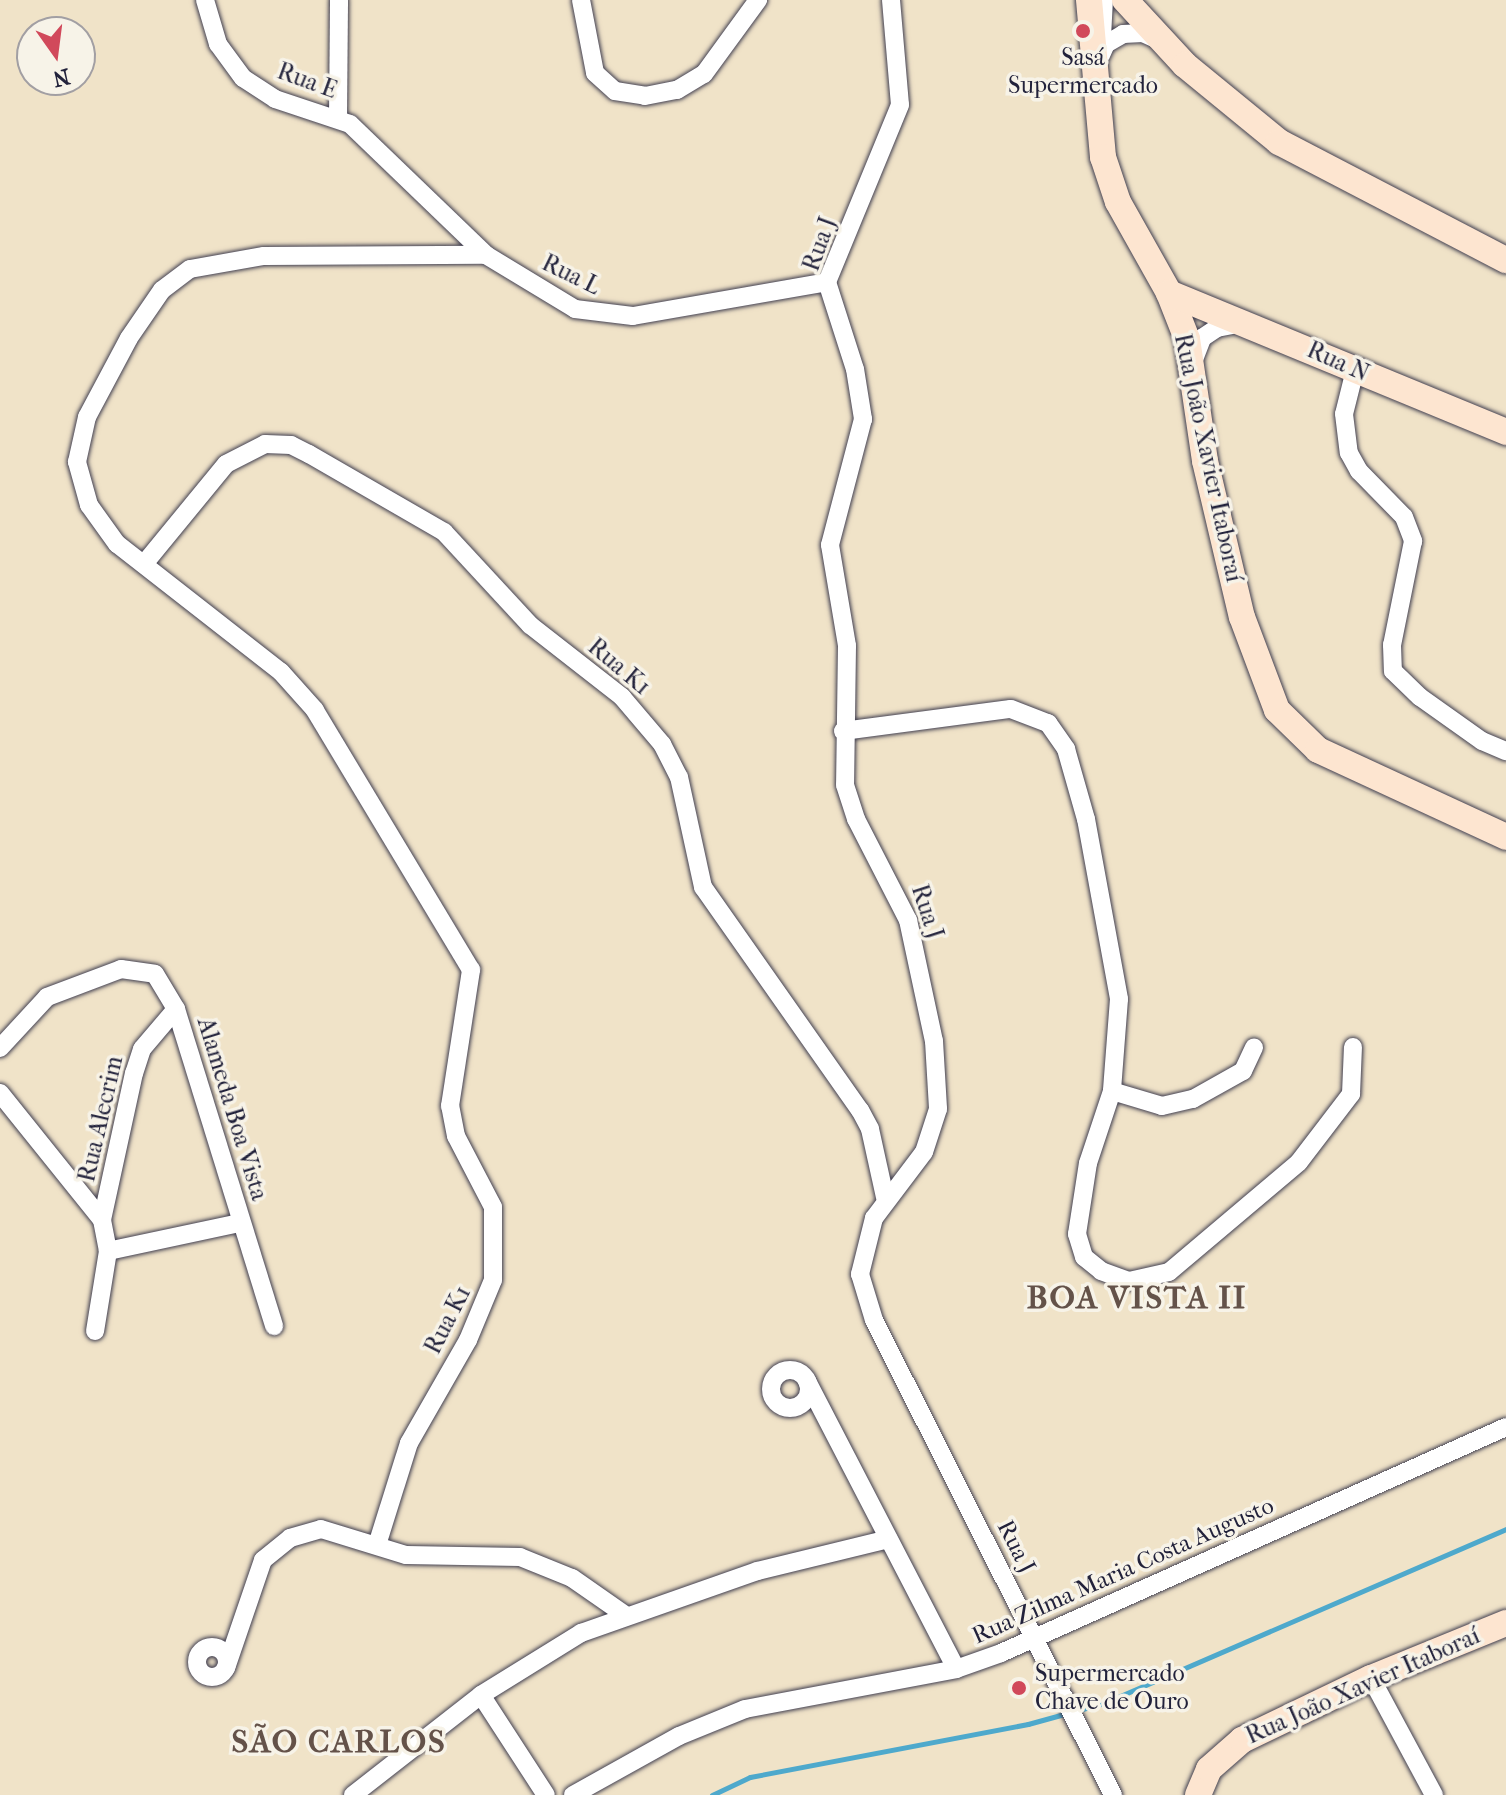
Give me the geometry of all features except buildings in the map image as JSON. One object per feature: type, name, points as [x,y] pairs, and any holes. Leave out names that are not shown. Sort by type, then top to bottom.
[{"type":"street","name":"Rua E","points":[[205,0],[218,44],[243,78],[275,99],[344,121]]},
{"type":"street","points":[[339,0],[344,121]]},
{"type":"street","points":[[581,0],[595,73],[615,91],[645,96],[677,90],[704,74],[758,0]]},
{"type":"street","name":"Rua J","points":[[891,0],[900,105],[827,282],[855,369],[863,419],[830,545],[845,624],[842,767],[849,802],[908,920],[937,1067],[938,1109],[931,1139],[885,1197],[860,1262],[867,1303],[1113,1795]]},
{"type":"street","name":"Rua João Xavier Itaboraí","points":[[1089,0],[1096,84],[1109,178],[1134,235],[1169,293],[1193,362],[1205,461],[1238,601],[1277,710],[1300,738],[1339,762],[1506,837]]},
{"type":"street","points":[[1096,84],[1104,0]]},
{"type":"street","points":[[1114,0],[1279,142],[1506,260]]},
{"type":"street","points":[[1125,0],[1153,35]]},
{"type":"street","points":[[1101,55],[1106,44],[1123,34],[1153,35]]},
{"type":"street","name":"Rua L","points":[[344,121],[486,255],[575,309],[613,317],[827,282]]},
{"type":"street","name":"Rua K1","points":[[377,1545],[409,1443],[474,1329],[493,1280],[493,1207],[456,1136],[450,1106],[471,970],[301,692],[117,544],[89,505],[77,462],[79,437],[129,338],[176,277],[233,258],[486,255]]},
{"type":"street","name":"Rua N","points":[[1169,293],[1250,323],[1506,432]]},
{"type":"street","points":[[1193,362],[1198,344],[1210,332],[1226,324],[1250,323]]},
{"type":"street","points":[[1355,370],[1344,414],[1349,453],[1359,471],[1404,517],[1413,541],[1392,645],[1393,671],[1420,697],[1482,741],[1506,751]]},
{"type":"street","name":"Rua K1","points":[[144,564],[226,464],[265,444],[291,445],[444,532],[530,625],[622,697],[662,744],[679,777],[703,887],[860,1110],[874,1140],[885,1197]]},
{"type":"street","points":[[843,731],[997,708],[1036,716],[1057,732],[1080,795],[1117,977],[1120,1026],[1112,1091],[1088,1163],[1077,1242],[1084,1257],[1110,1276],[1149,1279],[1191,1257],[1321,1139],[1351,1094],[1353,1047]]},
{"type":"street","points":[[0,1048],[47,997],[121,969],[155,974],[176,1009]]},
{"type":"street","name":"Rua Alecrim","points":[[95,1331],[108,1251],[102,1220],[134,1073],[142,1049],[176,1009]]},
{"type":"street","name":"Alameda Boa Vista","points":[[176,1009],[274,1326]]},
{"type":"street","points":[[1112,1091],[1162,1106],[1193,1099],[1243,1071],[1254,1047]]},
{"type":"street","points":[[0,1093],[102,1220]]},
{"type":"street","name":"Alameda Boa Vista","points":[[108,1251],[240,1223]]},
{"type":"street","points":[[807,1381],[956,1669]]},
{"type":"street","name":"Rua Zilma Maria Costa Augusto","points":[[573,1795],[679,1736],[745,1709],[956,1669],[1036,1639],[1506,1427]]},
{"type":"street","points":[[226,1668],[256,1572],[269,1552],[290,1538],[321,1529],[428,1558],[520,1557],[572,1578],[625,1615]]},
{"type":"street","points":[[353,1795],[481,1695],[581,1633],[757,1571],[888,1539]]},
{"type":"street","name":"Rua João Xavier Itaboraí","points":[[1198,1795],[1209,1769],[1227,1749],[1371,1678],[1506,1623]]},
{"type":"street","points":[[1371,1678],[1434,1795]]},
{"type":"street","points":[[481,1695],[546,1795]]},
{"type":"waterway","points":[[712,1795],[750,1777],[1028,1724],[1104,1703],[1506,1529]]},
{"type":"place","name":"Sasá Supermercado","points":[[1083,31]]},
{"type":"place","name":"Supermercado Chave de Ouro","points":[[1019,1688]]},
{"type":"district","name":"BOA VISTA II","points":[[1137,1298]]},
{"type":"district","name":"SÃO CARLOS","points":[[339,1742]]}]
